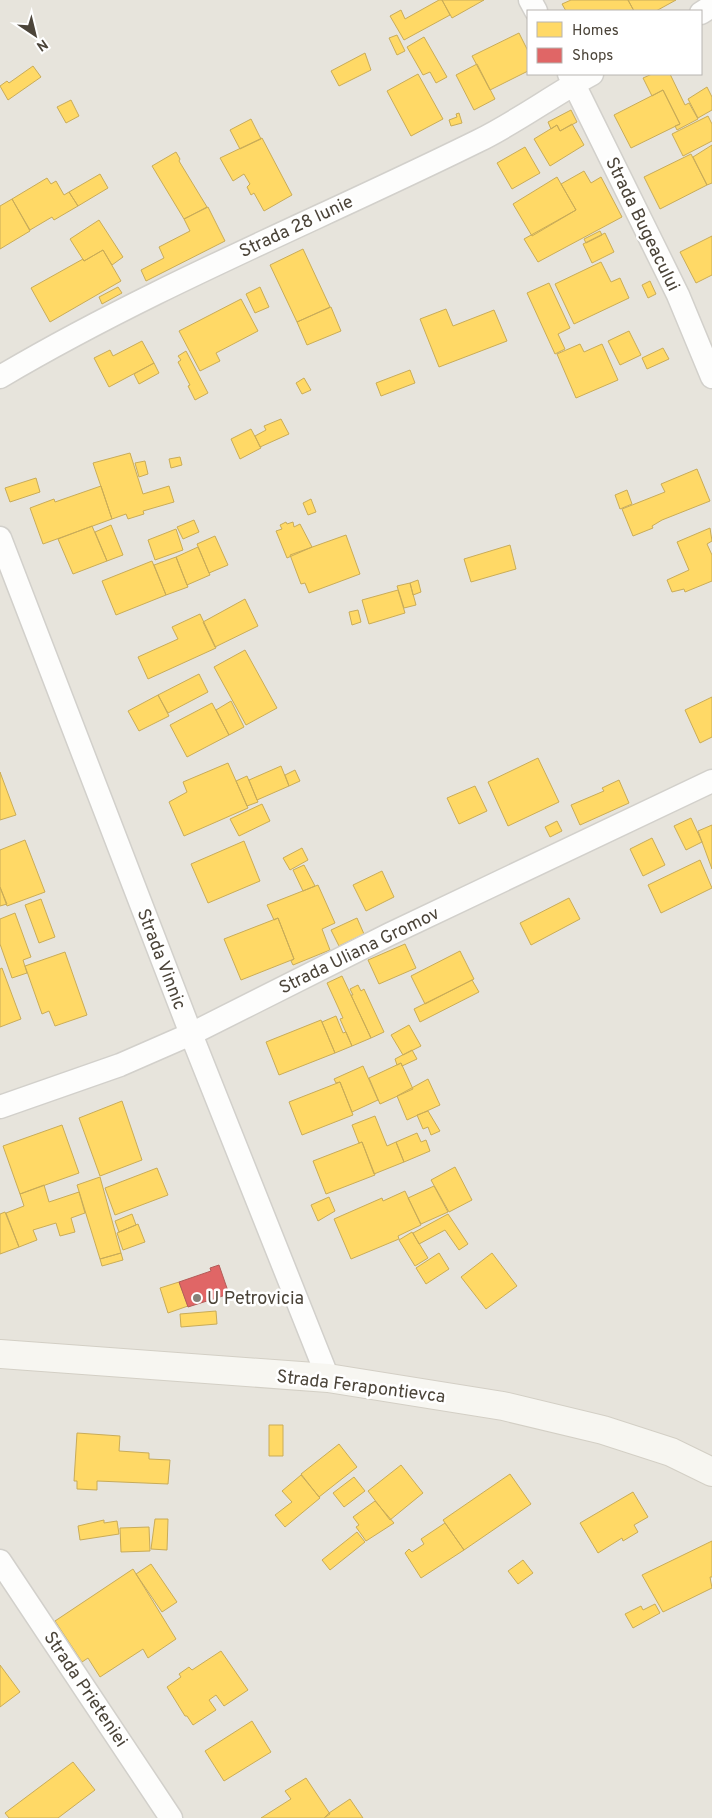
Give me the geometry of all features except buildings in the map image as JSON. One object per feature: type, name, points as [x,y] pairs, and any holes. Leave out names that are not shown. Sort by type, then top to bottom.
[{"type":"main road","name":"Strada Ferapontievca","points":[[0,1354],[328,1378],[503,1406],[594,1428],[671,1452],[712,1472]]},
{"type":"street","name":"Strada 28 Iunie","points":[[0,377],[72,334],[200,271],[480,140],[578,77]]},
{"type":"street","name":"Strada Bugeacului","points":[[578,77],[678,295],[712,377]]},
{"type":"street","name":"Strada Vinnic","points":[[0,538],[191,1034],[328,1378]]},
{"type":"street","name":"Strada Uliana Gromov","points":[[0,1107],[120,1065],[191,1034],[390,934],[712,780]]},
{"type":"street","name":"Strada Prieteniei","points":[[0,1561],[171,1818]]},
{"type":"shaded area","points":[[0,0],[712,0],[712,1818],[0,1818]]},
{"type":"place","name":"U Petrovicia","points":[[197,1298]]}]
